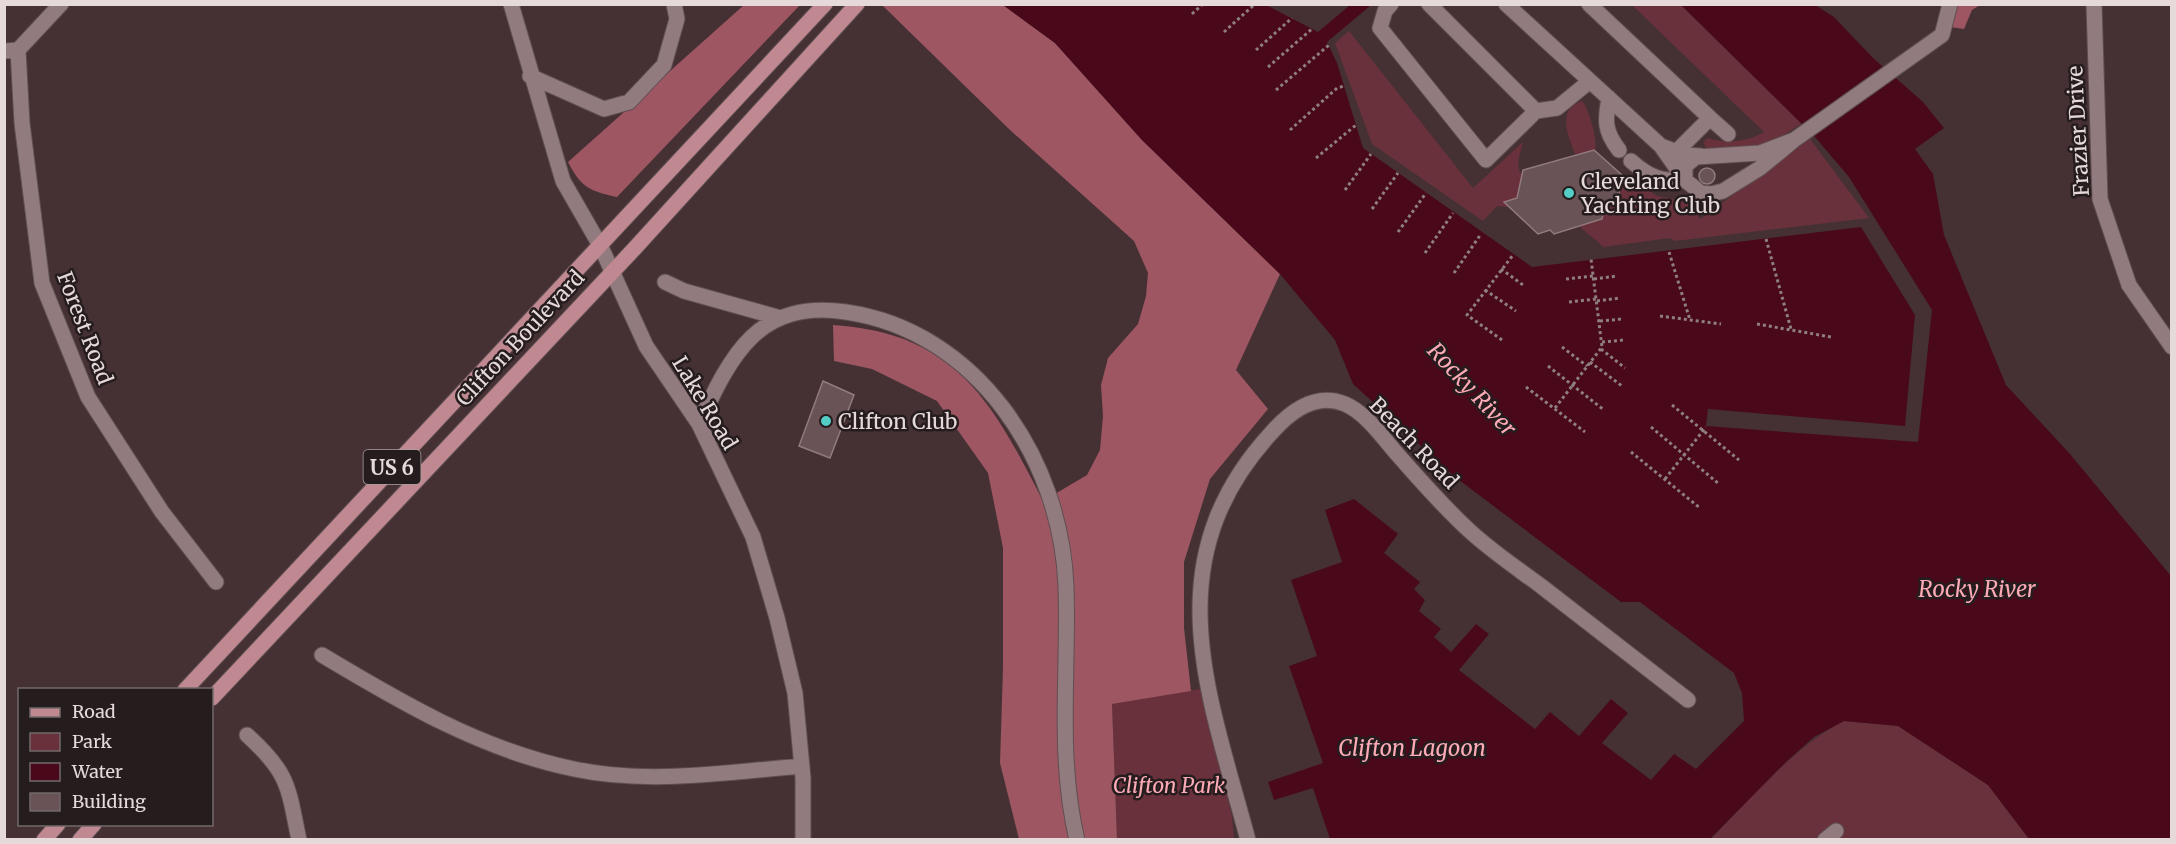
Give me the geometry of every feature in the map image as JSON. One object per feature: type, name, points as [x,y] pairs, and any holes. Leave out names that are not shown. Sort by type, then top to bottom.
[{"type":"main road","name":"Clifton Boulevard","points":[[187,688],[413,443],[601,247],[825,4]]},
{"type":"main road","name":"Clifton Boulevard","points":[[213,697],[612,272],[858,4]]},
{"type":"main road","points":[[44,840],[57,826]]},
{"type":"main road","points":[[80,840],[93,826]]},
{"type":"street","points":[[11,50],[61,4]]},
{"type":"street","name":"Lake Road","points":[[511,4],[530,76],[563,181],[601,247],[646,346],[699,424],[753,537],[776,614],[795,693],[802,766],[803,840]]},
{"type":"street","points":[[1392,4],[1385,11],[1380,28],[1486,160],[1536,111],[1557,108],[1590,81]]},
{"type":"street","points":[[1429,4],[1536,111]]},
{"type":"street","points":[[1506,4],[1662,146],[1685,180],[1701,193],[1723,191],[1760,168],[1794,140],[1942,35],[1950,4]]},
{"type":"street","points":[[1589,4],[1728,134]]},
{"type":"street","name":"Frazier Drive","points":[[2094,4],[2100,199],[2129,285],[2172,347]]},
{"type":"street","points":[[530,76],[604,108],[629,102],[664,65],[675,12]]},
{"type":"street","name":"Forest Road","points":[[11,50],[42,283],[88,397],[162,512],[216,582]]},
{"type":"street","points":[[1609,98],[1605,124],[1609,137],[1618,150]]},
{"type":"street","points":[[1677,151],[1710,118]]},
{"type":"street","points":[[1662,146],[1704,156],[1741,156],[1760,153],[1794,140]]},
{"type":"street","points":[[1685,180],[1685,166],[1690,160],[1704,156]]},
{"type":"street","points":[[1631,161],[1654,178],[1666,181],[1685,180]]},
{"type":"street","points":[[665,282],[684,291],[777,317]]},
{"type":"street","points":[[699,424],[725,369],[756,332],[777,317],[808,310],[836,310],[863,314],[898,325],[923,336],[953,355],[981,380],[1014,424],[1047,490],[1059,533],[1066,585],[1064,743],[1077,840]]},
{"type":"street","name":"Beach Road","points":[[1248,840],[1206,681],[1198,620],[1204,565],[1213,523],[1231,484],[1258,447],[1287,415],[1306,404],[1326,400],[1346,405],[1375,429],[1471,532],[1688,700]]},
{"type":"street","points":[[322,655],[410,708],[485,743],[575,770],[631,775],[702,775],[802,766]]},
{"type":"street","points":[[248,735],[272,757],[287,782],[299,840]]},
{"type":"path","points":[[1192,14],[1203,4]]},
{"type":"path","points":[[1224,32],[1255,4]]},
{"type":"path","points":[[1256,50],[1292,18]]},
{"type":"path","points":[[1268,67],[1313,28]]},
{"type":"path","points":[[1276,90],[1329,45]]},
{"type":"path","points":[[1290,130],[1337,88],[1344,86]]},
{"type":"path","points":[[1316,158],[1356,125]]},
{"type":"path","points":[[1345,190],[1371,154]]},
{"type":"path","points":[[1372,209],[1398,173]]},
{"type":"path","points":[[1398,232],[1426,193]]},
{"type":"path","points":[[1425,253],[1453,213]]},
{"type":"path","points":[[1454,273],[1481,234]]},
{"type":"path","points":[[1766,239],[1791,329]]},
{"type":"path","points":[[1669,252],[1690,320]]},
{"type":"path","points":[[1502,340],[1467,315],[1513,255]]},
{"type":"path","points":[[1555,408],[1601,349],[1591,259]]},
{"type":"path","points":[[1501,269],[1523,285]]},
{"type":"path","points":[[1566,279],[1617,276]]},
{"type":"path","points":[[1485,290],[1516,311]]},
{"type":"path","points":[[1569,302],[1620,298]]},
{"type":"path","points":[[1660,316],[1721,324]]},
{"type":"path","points":[[1599,321],[1622,319]]},
{"type":"path","points":[[1757,324],[1831,337]]},
{"type":"path","points":[[1602,342],[1624,340]]},
{"type":"path","points":[[1562,347],[1587,366]]},
{"type":"path","points":[[1601,349],[1625,368]]},
{"type":"path","points":[[1590,362],[1622,386]]},
{"type":"path","points":[[1548,366],[1604,410]]},
{"type":"path","points":[[1526,387],[1585,432]]},
{"type":"path","points":[[1672,405],[1704,428],[1739,460]]},
{"type":"path","points":[[1651,428],[1719,484]]},
{"type":"path","points":[[1665,479],[1704,428]]},
{"type":"path","points":[[1631,452],[1700,508]]},
{"type":"green space","points":[[1632,5],[1681,5],[1802,123],[1769,143],[1757,147],[1733,152],[1707,149],[1703,143],[1707,138],[1737,141],[1764,132]]},
{"type":"green space","points":[[1349,31],[1473,188],[1523,142],[1518,163],[1522,175],[1517,198],[1512,200],[1509,207],[1497,206],[1483,221],[1372,144],[1335,43]]},
{"type":"green space","points":[[1582,101],[1592,125],[1596,146],[1595,151],[1575,154],[1566,124],[1569,110]]},
{"type":"green space","points":[[1810,139],[1869,218],[1675,241],[1670,238],[1603,247],[1578,224],[1584,225],[1602,219],[1605,204],[1618,200],[1624,174],[1657,196],[1689,202],[1700,219]]},
{"type":"green space","name":"Clifton Park","points":[[1200,689],[1232,816],[1234,839],[1117,839],[1112,704]]},
{"type":"green space","points":[[1843,721],[1898,726],[1988,785],[2029,839],[1710,840],[1789,760]]},
{"type":"shaded area","points":[[744,5],[800,5],[617,197],[599,193],[587,187],[577,177],[568,162]]},
{"type":"shaded area","points":[[882,5],[1003,5],[1055,43],[1142,140],[1280,274],[1236,370],[1268,409],[1210,479],[1184,562],[1184,628],[1191,691],[1112,704],[1117,839],[1019,839],[1000,763],[1003,548],[988,473],[937,401],[872,369],[834,361],[833,325],[875,331],[911,342],[940,358],[965,378],[987,403],[1006,432],[1043,501],[1087,475],[1100,450],[1103,416],[1101,385],[1108,358],[1138,324],[1146,296],[1148,273],[1134,241],[1010,130]]},
{"type":"shaded area","points":[[1955,5],[1980,5],[1972,10],[1964,29],[1950,27]]},
{"type":"water","name":"Rocky River","points":[[1003,5],[1266,5],[1318,32],[1350,5],[1368,5],[1370,6],[1327,42],[1337,63],[1363,148],[1532,267],[1861,227],[1915,315],[1905,426],[1708,409],[1706,426],[1918,442],[1932,310],[1849,177],[1815,137],[1681,5],[1815,5],[1834,17],[1873,58],[1923,102],[1944,128],[1915,149],[1933,174],[1944,235],[2006,385],[2070,454],[2171,576],[2171,839],[2029,839],[1988,785],[1898,726],[1844,721],[1814,737],[1710,839],[1330,839],[1313,788],[1274,800],[1268,782],[1323,763],[1289,666],[1317,656],[1291,580],[1342,562],[1325,510],[1354,499],[1398,534],[1384,553],[1420,582],[1414,589],[1425,600],[1419,611],[1441,629],[1434,637],[1451,652],[1476,624],[1489,634],[1459,670],[1535,729],[1550,712],[1579,736],[1611,699],[1628,713],[1602,743],[1651,780],[1674,754],[1696,769],[1744,721],[1742,693],[1734,673],[1640,602],[1621,602],[1455,477],[1353,384],[1335,340],[1280,274],[1142,140],[1055,43]]},
{"type":"building","name":"Cleveland Yachting Club","points":[[1594,150],[1622,175],[1618,200],[1605,204],[1602,219],[1554,234],[1550,230],[1538,234],[1504,202],[1517,198],[1523,170]]},
{"type":"building","points":[[1707,168],[1713,170],[1715,176],[1713,182],[1707,184],[1701,182],[1699,176],[1701,170]]},
{"type":"building","name":"Clifton Club","points":[[823,381],[854,395],[830,458],[799,446]]},
{"type":"place","name":"Cleveland Yachting Club","points":[[1569,193]]},
{"type":"place","name":"Clifton Club","points":[[826,421]]},
{"type":"water label","name":"Clifton Lagoon","points":[[1412,748]]}]
